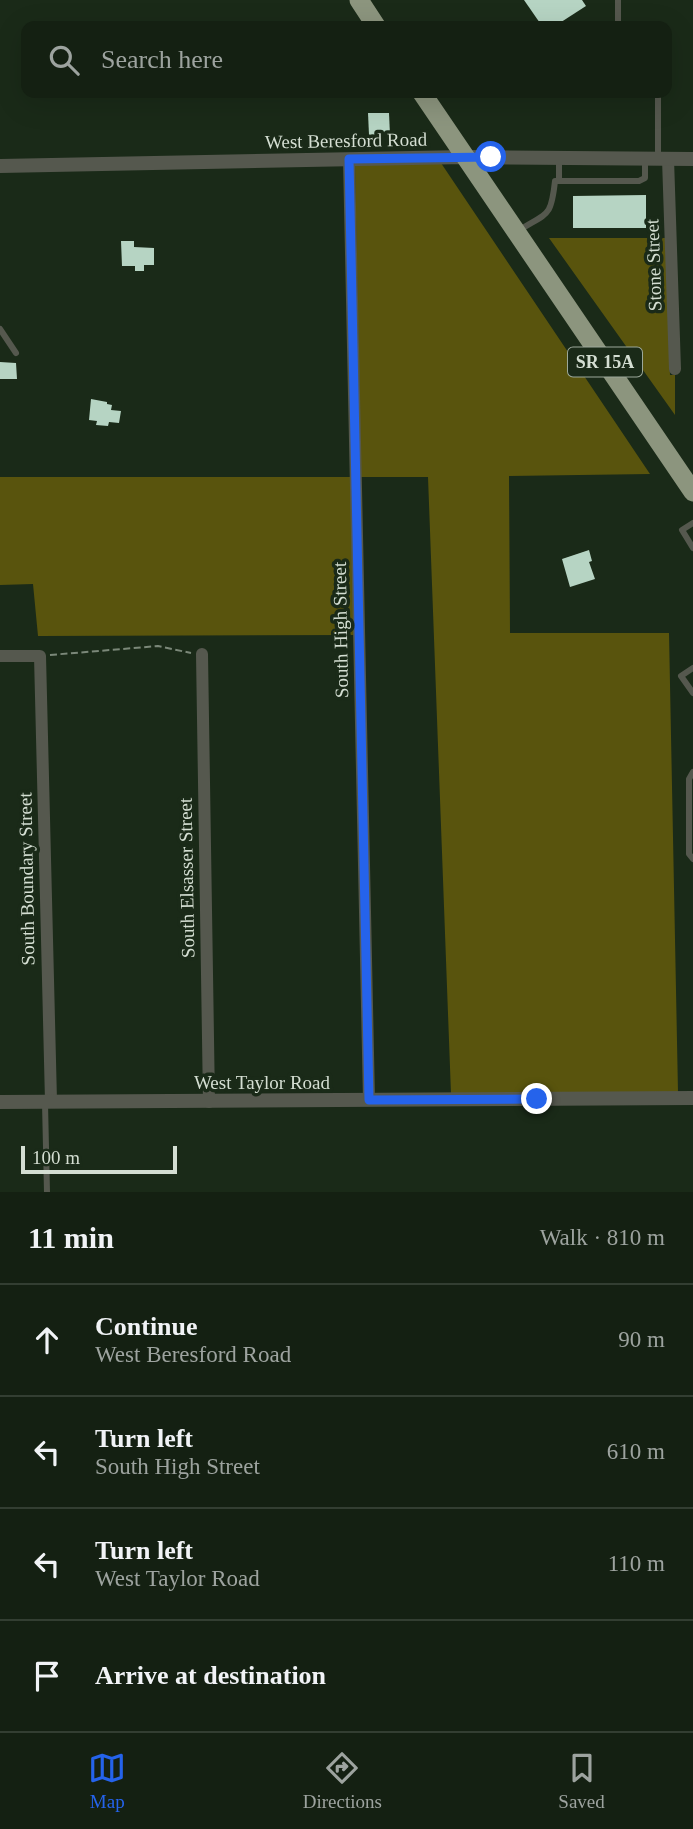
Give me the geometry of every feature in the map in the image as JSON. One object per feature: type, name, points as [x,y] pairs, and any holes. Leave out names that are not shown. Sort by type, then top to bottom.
[{"type":"highway","points":[[359,0],[373,21]]},
{"type":"highway","name":"SR 15A","points":[[425,98],[690,483]]},
{"type":"street","name":"West Beresford Road","points":[[0,166],[465,157],[693,159]]},
{"type":"street","name":"South High Street","points":[[349,159],[369,1100]]},
{"type":"street","name":"Stone Street","points":[[657,159],[675,369]]},
{"type":"street","name":"South Elsasser Street","points":[[202,654],[209,1102]]},
{"type":"street","points":[[0,656],[40,656]]},
{"type":"street","name":"South Boundary Street","points":[[40,656],[48,1101]]},
{"type":"street","name":"West Taylor Road","points":[[0,1102],[693,1098]]},
{"type":"lane","points":[[618,0],[618,21]]},
{"type":"lane","points":[[516,232],[550,210],[555,181],[639,181],[645,178],[657,159],[658,98]]},
{"type":"lane","points":[[559,158],[559,181]]},
{"type":"lane","points":[[0,329],[16,353]]},
{"type":"lane","points":[[693,523],[682,530],[693,548]]},
{"type":"lane","points":[[693,668],[681,676],[693,694]]},
{"type":"lane","points":[[693,772],[689,779],[689,854],[693,859]]},
{"type":"lane","points":[[47,1192],[48,1101]]},
{"type":"path","points":[[40,656],[158,646],[202,654]]},
{"type":"shaded area","points":[[441,163],[650,474],[509,476],[510,633],[669,633],[678,1092],[451,1094],[428,477],[361,477],[355,165]]},
{"type":"shaded area","points":[[549,238],[666,238],[670,375],[675,375],[675,415]]},
{"type":"shaded area","points":[[0,477],[351,477],[354,635],[38,636],[33,584],[0,585]]},
{"type":"building","points":[[524,0],[582,0],[586,6],[563,21],[539,21]]},
{"type":"building","points":[[368,113],[389,113],[390,135],[369,135]]},
{"type":"building","points":[[646,195],[646,228],[573,228],[573,196]]},
{"type":"building","points":[[121,241],[134,241],[134,247],[154,248],[154,265],[144,265],[144,271],[135,271],[135,266],[122,266]]},
{"type":"building","points":[[0,362],[16,363],[17,379],[0,379]]},
{"type":"building","points":[[91,399],[107,402],[112,405],[111,410],[121,411],[119,423],[96,425],[97,421],[89,420]]},
{"type":"building","points":[[589,550],[592,561],[589,562],[595,579],[570,587],[562,559]]},
{"type":"route","points":[[491,157],[349,159],[369,1100],[537,1099]]}]
